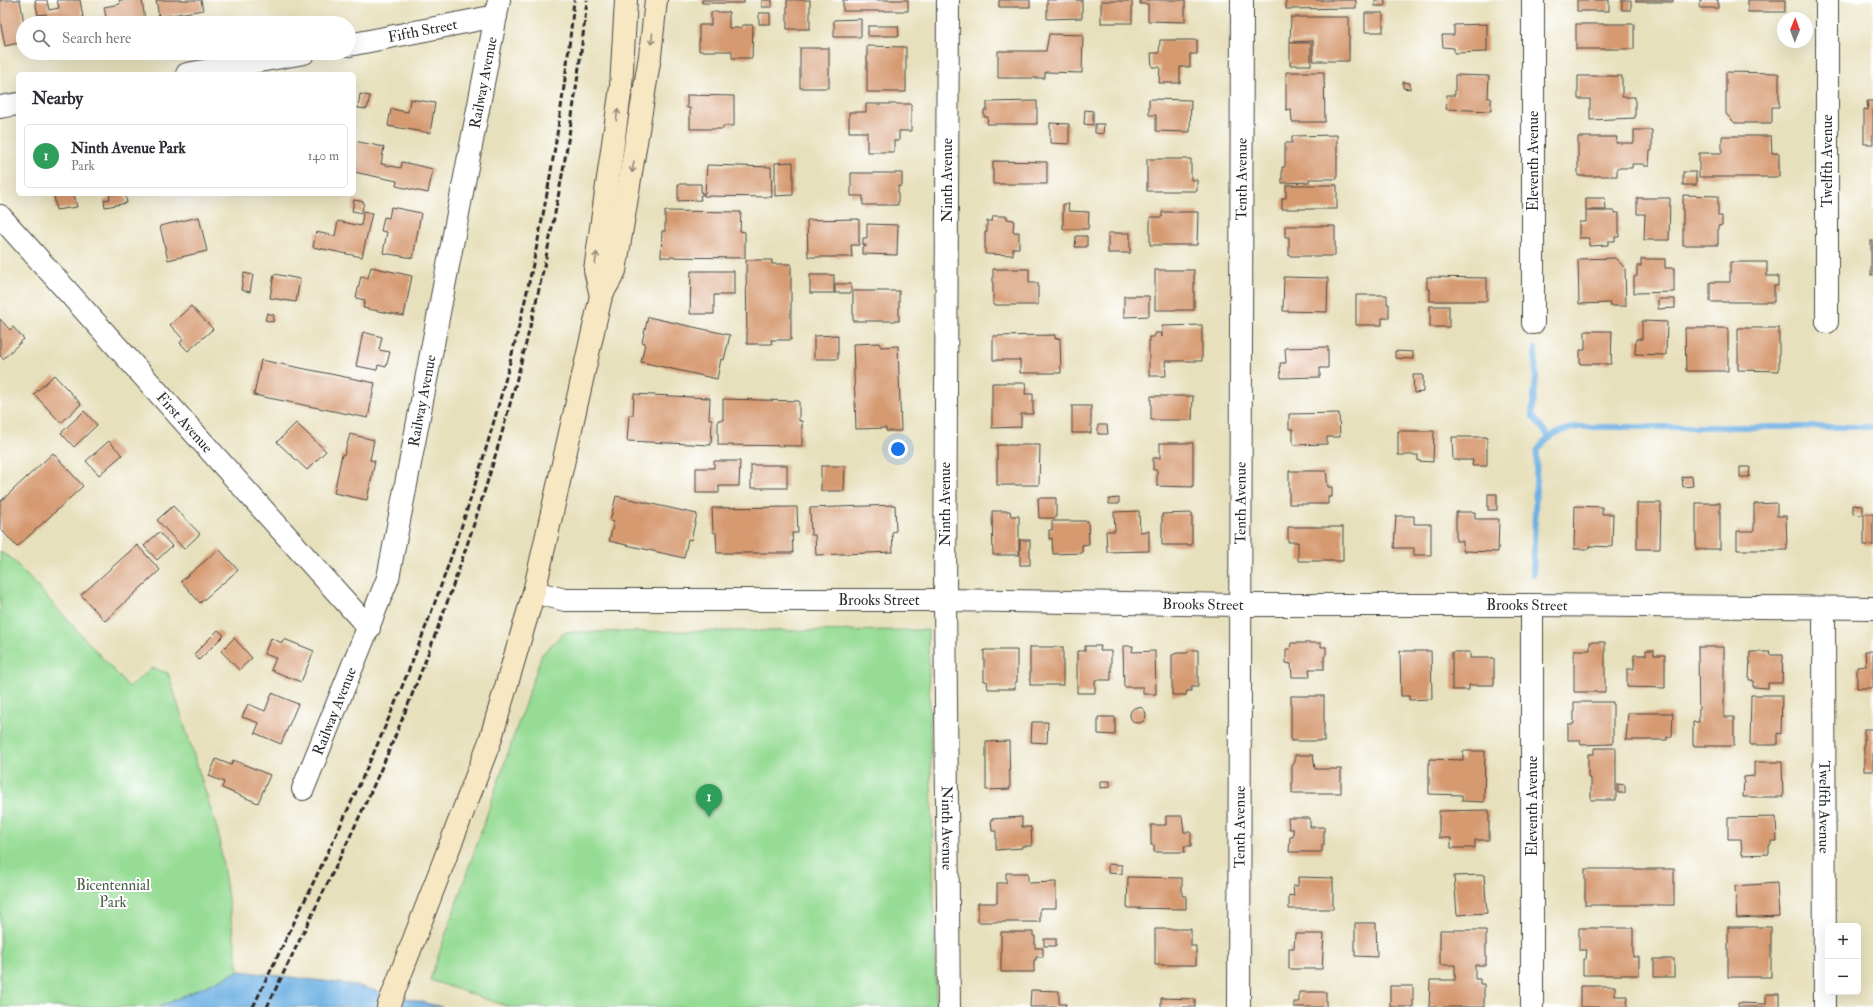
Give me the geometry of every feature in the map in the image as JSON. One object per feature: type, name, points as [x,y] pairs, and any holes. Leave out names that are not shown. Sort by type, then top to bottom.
[{"type":"main road","points":[[601,296],[595,270],[620,87],[626,0]]},
{"type":"main road","points":[[388,1007],[490,741],[534,592],[601,296],[614,271],[649,63],[656,0]]},
{"type":"street","name":"Ninth Avenue","points":[[948,0],[945,600],[949,1007]]},
{"type":"street","name":"Tenth Avenue","points":[[1239,1007],[1242,0]]},
{"type":"street","name":"Eleventh Avenue","points":[[1533,0],[1533,322]]},
{"type":"street","name":"Twelfth Avenue","points":[[1827,0],[1827,322]]},
{"type":"street","name":"Fifth Street","points":[[356,43],[498,8]]},
{"type":"street","name":"Railway Avenue","points":[[303,790],[388,578],[498,8]]},
{"type":"street","points":[[198,72],[265,60]]},
{"type":"street","points":[[0,107],[16,104]]},
{"type":"street","name":"First Avenue","points":[[0,216],[369,628]]},
{"type":"street","name":"Brooks Street","points":[[534,592],[565,600],[945,600],[1240,605],[1532,605],[1873,608]]},
{"type":"street","name":"Eleventh Avenue","points":[[1532,605],[1532,1007]]},
{"type":"street","name":"Twelfth Avenue","points":[[1824,608],[1825,1007]]},
{"type":"green space","name":"Bicentennial Park","points":[[0,552],[11,558],[129,687],[152,668],[168,673],[218,832],[239,971],[159,1007],[0,1007]]},
{"type":"green space","points":[[928,630],[936,1007],[509,1007],[430,980],[542,654],[565,632]]},
{"type":"water","points":[[239,971],[349,984],[442,1007],[159,1007]]},
{"type":"building","points":[[0,0],[20,0],[23,16],[16,16],[16,44],[5,46],[0,20]]},
{"type":"building","points":[[35,0],[47,0],[49,10],[59,8],[57,0],[80,0],[83,16],[46,16],[46,14],[38,15]]},
{"type":"building","points":[[119,0],[142,0],[144,16],[106,16],[104,7],[120,4]]},
{"type":"building","points":[[156,0],[201,0],[203,10],[159,16]]},
{"type":"building","points":[[702,0],[744,0],[744,3],[702,3]]},
{"type":"building","points":[[762,0],[772,0],[772,7],[762,7]]},
{"type":"building","points":[[787,0],[810,0],[810,29],[787,29]]},
{"type":"building","points":[[843,0],[908,0],[908,11],[843,11]]},
{"type":"building","points":[[999,0],[1030,0],[1030,7],[999,7]]},
{"type":"building","points":[[1047,0],[1082,0],[1082,18],[1047,19]]},
{"type":"building","points":[[1140,0],[1185,0],[1185,22],[1148,21],[1148,4],[1140,4]]},
{"type":"building","points":[[1286,0],[1356,0],[1356,8],[1286,9]]},
{"type":"building","points":[[1375,0],[1385,0],[1385,6],[1375,6]]},
{"type":"building","points":[[1577,0],[1609,0],[1609,11],[1577,11]]},
{"type":"building","points":[[1622,0],[1631,0],[1631,10],[1622,10]]},
{"type":"building","points":[[1636,0],[1673,0],[1673,2],[1636,2]]},
{"type":"building","points":[[1700,0],[1718,0],[1718,8],[1700,8]]},
{"type":"building","points":[[1748,0],[1785,0],[1785,12],[1748,12]]},
{"type":"building","points":[[1101,1],[1132,1],[1132,23],[1101,23]]},
{"type":"building","points":[[711,12],[729,12],[729,28],[742,28],[742,25],[753,25],[752,58],[732,58],[732,51],[699,51],[699,25],[711,25]]},
{"type":"building","points":[[759,13],[770,13],[770,24],[759,24]]},
{"type":"building","points":[[1365,13],[1383,13],[1383,32],[1365,32]]},
{"type":"building","points":[[1291,17],[1349,17],[1349,61],[1313,61],[1313,41],[1290,42]]},
{"type":"building","points":[[861,19],[861,37],[834,37],[834,20]]},
{"type":"building","points":[[1487,24],[1487,52],[1454,53],[1454,48],[1443,47],[1442,35],[1454,35],[1454,25]]},
{"type":"building","points":[[1576,24],[1634,24],[1634,49],[1576,49]]},
{"type":"building","points":[[868,26],[898,26],[899,36],[868,36]]},
{"type":"building","points":[[1049,34],[1083,35],[1082,73],[1045,72],[1045,78],[998,78],[998,51],[1046,51]]},
{"type":"building","points":[[1160,40],[1197,40],[1197,54],[1190,54],[1190,67],[1180,67],[1180,83],[1159,83],[1160,67],[1152,67],[1151,53],[1159,53]]},
{"type":"building","points":[[1290,43],[1311,43],[1311,65],[1290,65]]},
{"type":"building","points":[[867,46],[906,47],[906,92],[867,92]]},
{"type":"building","points":[[800,48],[829,48],[829,88],[800,88]]},
{"type":"building","points":[[1286,72],[1324,72],[1325,122],[1292,122],[1291,109],[1286,110]]},
{"type":"building","points":[[1726,72],[1779,74],[1779,107],[1772,107],[1772,123],[1735,123],[1726,114]]},
{"type":"building","points":[[1455,75],[1489,76],[1488,98],[1491,98],[1491,111],[1446,109],[1447,95],[1455,95]]},
{"type":"building","points":[[1578,76],[1622,76],[1622,97],[1635,97],[1635,118],[1590,120],[1590,99],[1578,99]]},
{"type":"building","points":[[1403,82],[1410,83],[1410,89],[1403,88]]},
{"type":"building","points":[[360,94],[370,96],[367,109],[358,108]]},
{"type":"building","points":[[687,95],[734,96],[734,126],[723,126],[723,129],[690,129],[690,108],[687,108]]},
{"type":"building","points":[[410,99],[435,103],[430,133],[388,126],[391,109],[408,112]]},
{"type":"building","points":[[1149,99],[1191,100],[1190,132],[1156,131],[1156,115],[1149,115]]},
{"type":"building","points":[[1037,101],[1037,124],[987,124],[988,117],[984,117],[984,110],[987,110],[987,102]]},
{"type":"building","points":[[1867,101],[1873,101],[1873,144],[1864,144],[1864,109],[1868,110]]},
{"type":"building","points":[[866,104],[911,104],[911,131],[899,131],[899,141],[894,141],[894,152],[867,152],[867,132],[849,132],[849,112],[866,112]]},
{"type":"building","points":[[1085,110],[1093,111],[1093,125],[1084,124]]},
{"type":"building","points":[[1050,123],[1069,124],[1069,144],[1050,143]]},
{"type":"building","points":[[1095,124],[1104,124],[1103,134],[1095,133]]},
{"type":"building","points":[[1634,130],[1652,130],[1652,151],[1650,151],[1649,166],[1644,166],[1644,164],[1632,164],[1632,168],[1617,168],[1617,176],[1578,176],[1578,137],[1617,137],[1616,143],[1634,143]]},
{"type":"building","points":[[1337,135],[1337,179],[1309,179],[1309,182],[1282,183],[1282,167],[1285,167],[1285,143],[1292,143],[1292,136]]},
{"type":"building","points":[[1722,136],[1771,136],[1772,153],[1779,153],[1779,177],[1699,177],[1699,153],[1722,153]]},
{"type":"building","points":[[356,141],[384,147],[381,164],[401,168],[402,162],[433,169],[428,193],[396,186],[397,181],[356,172]]},
{"type":"building","points":[[1147,159],[1191,159],[1191,180],[1197,180],[1197,191],[1147,191]]},
{"type":"building","points":[[993,161],[1047,162],[1047,184],[993,184]]},
{"type":"building","points":[[793,162],[793,195],[775,196],[775,163]]},
{"type":"building","points":[[707,165],[771,167],[772,197],[704,196],[704,194],[700,196],[701,200],[678,201],[678,184],[701,184],[701,193],[705,193]]},
{"type":"building","points":[[1683,172],[1696,172],[1696,185],[1683,185]]},
{"type":"building","points":[[851,173],[902,173],[902,186],[898,186],[898,205],[863,205],[863,196],[851,196]]},
{"type":"building","points":[[1286,185],[1337,185],[1337,209],[1282,209],[1282,198],[1286,198]]},
{"type":"building","points":[[1683,195],[1718,196],[1718,216],[1722,216],[1722,225],[1718,226],[1718,245],[1683,245]]},
{"type":"building","points":[[54,196],[74,196],[77,207],[56,210]]},
{"type":"building","points":[[109,196],[125,196],[127,203],[105,207],[104,200],[110,199]]},
{"type":"building","points":[[1586,198],[1605,198],[1606,210],[1586,210]]},
{"type":"building","points":[[1637,198],[1670,198],[1669,240],[1644,240],[1645,214],[1637,214]]},
{"type":"building","points":[[354,200],[364,202],[362,211],[372,213],[362,257],[313,247],[316,232],[335,236],[338,221],[361,226],[363,213],[352,211]]},
{"type":"building","points":[[1063,204],[1069,204],[1068,211],[1089,212],[1088,229],[1063,229]]},
{"type":"building","points":[[391,207],[421,213],[413,258],[383,253],[387,232],[381,231],[384,217],[389,218]]},
{"type":"building","points":[[665,211],[741,212],[740,231],[745,232],[745,258],[661,257],[662,231],[665,231]]},
{"type":"building","points":[[1586,211],[1615,211],[1615,213],[1619,213],[1619,237],[1615,237],[1615,241],[1608,241],[1608,245],[1589,246],[1589,238],[1579,238],[1579,222],[1586,222]]},
{"type":"building","points":[[1162,212],[1198,212],[1197,245],[1150,245],[1150,217],[1162,217]]},
{"type":"building","points":[[993,216],[1007,216],[1007,219],[1014,220],[1013,232],[1019,232],[1019,248],[1013,248],[1013,255],[985,254],[985,232],[987,232],[987,221],[992,221]]},
{"type":"building","points":[[199,217],[207,251],[168,260],[160,226]]},
{"type":"building","points":[[859,219],[859,245],[851,245],[852,257],[808,257],[807,220]]},
{"type":"building","points":[[867,224],[898,225],[897,255],[862,254],[862,247],[866,247],[866,245],[863,245],[863,238],[867,238]]},
{"type":"building","points":[[1285,226],[1335,226],[1335,256],[1289,256],[1289,237],[1285,237]]},
{"type":"building","points":[[1108,233],[1130,233],[1130,253],[1108,253]]},
{"type":"building","points":[[1076,236],[1087,236],[1087,247],[1075,247]]},
{"type":"building","points":[[1871,241],[1873,241],[1873,275],[1871,275]]},
{"type":"building","points":[[1615,258],[1625,268],[1626,306],[1610,306],[1610,303],[1579,304],[1578,259]]},
{"type":"building","points":[[1641,259],[1665,259],[1665,268],[1674,268],[1674,292],[1634,293],[1634,277],[1637,276],[1637,266],[1641,266]]},
{"type":"building","points":[[746,260],[772,260],[772,264],[791,264],[791,340],[771,340],[772,344],[747,344]]},
{"type":"building","points":[[1730,262],[1767,262],[1767,276],[1778,276],[1778,286],[1774,286],[1774,302],[1710,302],[1710,282],[1730,282]]},
{"type":"building","points":[[371,267],[412,276],[404,316],[363,308],[365,300],[356,298],[361,276],[368,278]]},
{"type":"building","points":[[993,269],[1029,269],[1029,283],[1038,283],[1038,305],[993,305]]},
{"type":"building","points":[[1155,270],[1194,270],[1194,310],[1155,310]]},
{"type":"building","points":[[691,271],[734,271],[734,295],[714,295],[714,314],[690,314]]},
{"type":"building","points":[[244,273],[253,275],[250,292],[241,290]]},
{"type":"building","points":[[274,274],[300,279],[296,302],[270,298]]},
{"type":"building","points":[[810,275],[834,275],[834,293],[810,293]]},
{"type":"building","points":[[1284,277],[1328,278],[1327,312],[1283,311]]},
{"type":"building","points":[[1427,277],[1487,278],[1487,301],[1430,301],[1430,289],[1427,289]]},
{"type":"building","points":[[835,284],[851,284],[851,293],[835,293]]},
{"type":"building","points":[[853,291],[899,291],[899,321],[853,321]]},
{"type":"building","points":[[1356,295],[1387,295],[1387,304],[1389,304],[1389,318],[1382,318],[1382,325],[1356,325]]},
{"type":"building","points":[[1124,296],[1149,296],[1149,316],[1124,317]]},
{"type":"building","points":[[1658,299],[1675,299],[1675,308],[1658,309]]},
{"type":"building","points":[[191,306],[213,329],[188,351],[180,343],[183,339],[170,325]]},
{"type":"building","points":[[1430,306],[1449,306],[1449,327],[1430,327]]},
{"type":"building","points":[[267,313],[274,315],[273,322],[265,320]]},
{"type":"building","points":[[648,317],[730,335],[724,360],[721,359],[717,379],[641,362],[645,343],[642,342]]},
{"type":"building","points":[[0,319],[10,330],[13,327],[24,339],[3,359],[0,355]]},
{"type":"building","points":[[1642,321],[1667,322],[1666,355],[1635,354],[1636,339],[1642,339]]},
{"type":"building","points":[[1202,325],[1202,361],[1165,361],[1166,376],[1149,376],[1149,337],[1154,337],[1155,333],[1161,333],[1162,337],[1162,326]]},
{"type":"building","points":[[1685,328],[1728,328],[1728,371],[1686,371]]},
{"type":"building","points":[[1738,328],[1779,328],[1779,371],[1738,370]]},
{"type":"building","points":[[1585,331],[1612,331],[1611,364],[1580,364],[1580,350],[1585,350]]},
{"type":"building","points":[[363,332],[382,337],[379,350],[390,352],[386,367],[378,365],[377,370],[356,366]]},
{"type":"building","points":[[838,335],[838,359],[814,359],[814,336]]},
{"type":"building","points":[[1055,335],[1055,339],[1060,338],[1061,373],[1020,373],[1020,360],[993,360],[993,336]]},
{"type":"building","points":[[879,343],[881,347],[898,346],[901,431],[886,431],[886,428],[856,429],[853,344]]},
{"type":"building","points":[[1328,347],[1328,368],[1320,368],[1320,377],[1281,378],[1280,363],[1286,363],[1285,348]]},
{"type":"building","points":[[1395,351],[1413,352],[1413,359],[1395,358]]},
{"type":"building","points":[[261,360],[375,383],[368,418],[254,395]]},
{"type":"building","points":[[54,375],[81,404],[61,423],[34,394]]},
{"type":"building","points":[[1413,375],[1423,375],[1423,392],[1414,393]]},
{"type":"building","points":[[992,383],[1026,383],[1025,394],[1033,394],[1033,414],[1021,414],[1021,427],[992,428]]},
{"type":"building","points":[[634,394],[710,398],[709,419],[712,419],[711,445],[627,441],[629,415],[633,415]]},
{"type":"building","points":[[1151,396],[1193,396],[1192,420],[1151,420]]},
{"type":"building","points":[[723,399],[799,401],[799,421],[802,421],[802,446],[718,445],[718,420],[723,420]]},
{"type":"building","points":[[1072,406],[1091,406],[1091,433],[1072,433]]},
{"type":"building","points":[[84,411],[97,425],[74,447],[61,433]]},
{"type":"building","points":[[1339,413],[1340,437],[1327,437],[1327,444],[1293,445],[1293,429],[1289,429],[1289,414]]},
{"type":"building","points":[[296,423],[326,451],[307,470],[277,442]]},
{"type":"building","points":[[1098,425],[1107,425],[1108,434],[1098,434]]},
{"type":"building","points":[[1398,431],[1434,431],[1433,462],[1418,461],[1418,455],[1398,455]]},
{"type":"building","points":[[350,434],[374,440],[370,460],[375,461],[367,500],[334,493],[342,454],[344,455]]},
{"type":"building","points":[[1452,437],[1487,437],[1487,466],[1472,466],[1473,460],[1453,460]]},
{"type":"building","points":[[109,441],[122,455],[99,475],[86,461]]},
{"type":"building","points":[[1160,443],[1193,443],[1193,487],[1157,486],[1157,470],[1153,470],[1153,458],[1160,458]]},
{"type":"building","points":[[997,445],[1040,445],[1039,485],[997,485]]},
{"type":"building","points":[[53,453],[83,486],[17,547],[0,528],[0,502]]},
{"type":"building","points":[[714,461],[740,461],[739,486],[719,486],[719,493],[696,493],[696,468],[714,468]]},
{"type":"building","points":[[751,465],[787,465],[787,488],[751,488]]},
{"type":"building","points":[[821,466],[845,466],[844,491],[821,491]]},
{"type":"building","points":[[1740,467],[1750,467],[1749,477],[1740,477]]},
{"type":"building","points":[[1289,471],[1326,471],[1328,487],[1332,487],[1332,497],[1328,497],[1328,504],[1289,504]]},
{"type":"building","points":[[1692,476],[1693,486],[1683,487],[1682,477]]},
{"type":"building","points":[[1488,494],[1497,494],[1497,510],[1488,510]]},
{"type":"building","points":[[616,496],[697,514],[691,540],[688,539],[684,558],[609,541],[614,522],[610,521]]},
{"type":"building","points":[[1038,498],[1056,498],[1056,518],[1039,518]]},
{"type":"building","points":[[1119,498],[1119,504],[1109,504],[1109,499]]},
{"type":"building","points":[[1637,503],[1661,503],[1660,549],[1637,549]]},
{"type":"building","points":[[1696,503],[1720,503],[1720,549],[1696,549]]},
{"type":"building","points":[[1777,503],[1777,516],[1786,516],[1787,550],[1737,550],[1737,531],[1754,531],[1754,504]]},
{"type":"building","points":[[895,505],[896,531],[892,532],[893,552],[816,555],[815,535],[811,535],[810,508]]},
{"type":"building","points":[[1853,505],[1863,506],[1863,515],[1853,514]]},
{"type":"building","points":[[173,506],[200,534],[184,549],[157,520]]},
{"type":"building","points":[[1575,506],[1602,507],[1602,514],[1613,514],[1612,547],[1590,546],[1590,549],[1574,549]]},
{"type":"building","points":[[797,507],[798,533],[792,533],[793,553],[717,553],[716,533],[713,532],[712,508]]},
{"type":"building","points":[[992,511],[1010,511],[1011,516],[1019,516],[1019,555],[993,555]]},
{"type":"building","points":[[1139,511],[1140,532],[1149,531],[1149,551],[1107,552],[1106,531],[1115,531],[1114,512]]},
{"type":"building","points":[[1456,512],[1475,512],[1475,519],[1499,519],[1498,552],[1463,551],[1463,541],[1456,541]]},
{"type":"building","points":[[1192,513],[1192,545],[1162,545],[1162,514]]},
{"type":"building","points":[[1864,514],[1873,514],[1873,545],[1864,545]]},
{"type":"building","points":[[1396,516],[1414,516],[1414,524],[1431,524],[1431,555],[1414,555],[1414,548],[1394,548]]},
{"type":"building","points":[[1052,521],[1088,521],[1089,544],[1082,545],[1082,553],[1053,554],[1052,538],[1049,539],[1049,530],[1052,530]]},
{"type":"building","points":[[1288,527],[1343,527],[1343,561],[1298,561],[1298,542],[1288,542]]},
{"type":"building","points":[[159,532],[172,546],[157,560],[144,546]]},
{"type":"building","points":[[1020,540],[1030,540],[1030,565],[1020,565]]},
{"type":"building","points":[[137,545],[160,570],[105,621],[81,595]]},
{"type":"building","points":[[219,549],[238,570],[200,603],[181,581]]},
{"type":"building","points":[[218,630],[224,635],[199,660],[194,654]]},
{"type":"building","points":[[234,638],[252,658],[239,670],[221,651]]},
{"type":"building","points":[[271,638],[282,643],[284,639],[314,651],[301,682],[271,670],[276,658],[264,654]]},
{"type":"building","points":[[1590,642],[1605,642],[1605,692],[1574,692],[1574,650],[1590,650]]},
{"type":"building","points":[[1291,643],[1321,643],[1321,647],[1326,647],[1324,669],[1309,669],[1310,677],[1292,677],[1291,664],[1286,663],[1286,649],[1290,649]]},
{"type":"building","points":[[1085,646],[1101,646],[1100,651],[1111,651],[1111,680],[1095,680],[1095,693],[1077,693],[1077,651],[1085,651]]},
{"type":"building","points":[[1123,646],[1133,646],[1132,652],[1155,651],[1156,694],[1143,694],[1143,687],[1124,687]]},
{"type":"building","points":[[1030,647],[1063,647],[1063,685],[1030,685]]},
{"type":"building","points":[[1698,647],[1724,647],[1724,717],[1734,717],[1734,746],[1693,746],[1693,722],[1699,722]]},
{"type":"building","points":[[984,650],[1017,650],[1017,682],[1015,682],[1015,689],[988,689],[987,681],[984,681]]},
{"type":"building","points":[[1190,650],[1198,650],[1198,687],[1191,687],[1191,691],[1187,691],[1186,695],[1172,695],[1172,655],[1177,653],[1187,653]]},
{"type":"building","points":[[1646,650],[1654,650],[1654,655],[1665,655],[1665,688],[1627,687],[1627,669],[1634,669],[1634,655],[1646,655]]},
{"type":"building","points":[[1400,651],[1431,651],[1432,699],[1409,700],[1409,696],[1401,696]]},
{"type":"building","points":[[1865,651],[1873,651],[1873,688],[1857,688],[1857,667],[1866,666]]},
{"type":"building","points":[[1452,652],[1470,652],[1470,658],[1494,658],[1494,685],[1469,685],[1469,690],[1452,690]]},
{"type":"building","points":[[1750,652],[1770,652],[1769,655],[1783,655],[1782,683],[1768,683],[1768,688],[1753,687],[1753,680],[1749,680]]},
{"type":"building","points":[[272,693],[298,704],[281,744],[255,733],[259,723],[242,717],[248,704],[265,711]]},
{"type":"building","points":[[1751,695],[1782,695],[1781,734],[1777,733],[1777,745],[1750,745]]},
{"type":"building","points":[[1291,696],[1324,696],[1324,741],[1291,741]]},
{"type":"building","points":[[1574,702],[1613,702],[1613,744],[1581,745],[1580,740],[1568,740],[1568,724],[1574,724]]},
{"type":"building","points":[[1135,707],[1141,707],[1146,712],[1144,721],[1141,723],[1135,723],[1130,718],[1130,712]]},
{"type":"building","points":[[1628,713],[1673,713],[1672,737],[1667,737],[1667,740],[1626,740]]},
{"type":"building","points":[[1098,717],[1115,717],[1115,735],[1098,734]]},
{"type":"building","points":[[1032,722],[1048,722],[1047,743],[1031,742]]},
{"type":"building","points":[[1864,729],[1873,729],[1873,771],[1864,771]]},
{"type":"building","points":[[1009,741],[1010,789],[986,790],[986,742]]},
{"type":"building","points":[[1594,748],[1616,748],[1616,800],[1591,800],[1591,778],[1588,778],[1588,754],[1594,754]]},
{"type":"building","points":[[1463,751],[1485,751],[1484,802],[1462,801],[1462,795],[1429,794],[1429,759],[1463,760]]},
{"type":"building","points":[[1295,755],[1313,755],[1315,769],[1341,769],[1341,793],[1292,793],[1292,766],[1295,762]]},
{"type":"building","points":[[216,759],[231,765],[233,760],[270,775],[258,803],[222,788],[224,782],[209,776]]},
{"type":"building","points":[[1754,762],[1782,762],[1783,797],[1743,797],[1744,777],[1754,776]]},
{"type":"building","points":[[1100,781],[1110,781],[1110,787],[1100,788]]},
{"type":"building","points":[[1618,784],[1625,785],[1625,793],[1618,793]]},
{"type":"building","points":[[1489,810],[1489,840],[1475,840],[1475,848],[1451,848],[1451,838],[1439,838],[1439,811]]},
{"type":"building","points":[[1166,816],[1182,816],[1184,832],[1191,832],[1191,846],[1184,846],[1185,852],[1154,852],[1154,845],[1151,845],[1151,825],[1166,825]]},
{"type":"building","points":[[1022,817],[1022,827],[1031,827],[1032,846],[996,850],[996,831],[992,831],[991,819]]},
{"type":"building","points":[[1776,817],[1777,841],[1771,841],[1771,845],[1769,845],[1769,854],[1742,855],[1741,839],[1728,839],[1728,818]]},
{"type":"building","points":[[1288,818],[1310,818],[1310,827],[1324,827],[1324,845],[1322,845],[1322,852],[1289,852],[1290,837],[1293,837],[1293,829],[1289,829]]},
{"type":"building","points":[[1108,864],[1122,865],[1122,874],[1108,873]]},
{"type":"building","points":[[1585,869],[1674,869],[1674,905],[1585,905]]},
{"type":"building","points":[[1006,873],[1028,873],[1028,883],[1056,882],[1056,908],[1040,908],[1040,922],[978,922],[978,903],[997,903],[997,883],[1006,883]]},
{"type":"building","points":[[1484,875],[1487,913],[1457,915],[1454,876]]},
{"type":"building","points":[[1128,877],[1182,878],[1182,896],[1186,896],[1186,909],[1127,908]]},
{"type":"building","points":[[1298,877],[1333,878],[1333,909],[1289,909],[1289,895],[1294,896],[1293,886],[1298,886]]},
{"type":"building","points":[[1777,883],[1779,916],[1737,918],[1735,886]]},
{"type":"building","points":[[1355,923],[1376,923],[1377,957],[1355,956]]},
{"type":"building","points":[[1728,927],[1771,927],[1771,977],[1728,977]]},
{"type":"building","points":[[1579,928],[1633,928],[1633,957],[1639,957],[1639,975],[1583,975],[1583,959],[1586,959],[1587,950],[1579,950]]},
{"type":"building","points":[[1155,929],[1191,929],[1191,946],[1196,946],[1196,965],[1155,965]]},
{"type":"building","points":[[1440,930],[1486,930],[1486,965],[1475,965],[1475,979],[1480,979],[1480,984],[1484,984],[1484,1007],[1429,1007],[1430,980],[1455,980],[1455,965],[1440,965]]},
{"type":"building","points":[[1001,932],[1033,932],[1033,936],[1035,936],[1035,948],[1043,948],[1043,957],[1036,957],[1036,960],[1034,960],[1034,972],[1001,972]]},
{"type":"building","points":[[1295,934],[1324,934],[1322,969],[1289,969],[1289,948],[1294,948]]},
{"type":"building","points":[[1044,939],[1056,939],[1056,946],[1044,946]]},
{"type":"building","points":[[1654,959],[1674,959],[1674,977],[1654,977]]},
{"type":"building","points":[[1390,986],[1413,986],[1413,1007],[1390,1007]]},
{"type":"building","points":[[1580,986],[1615,986],[1615,996],[1628,996],[1627,1007],[1580,1007]]},
{"type":"building","points":[[1031,990],[1059,991],[1059,1004],[1066,1004],[1065,1007],[1030,1007]]},
{"type":"building","points":[[1299,992],[1326,992],[1326,1007],[1294,1007],[1294,1002],[1299,1002]]},
{"type":"building","points":[[1766,994],[1779,994],[1779,1007],[1738,1007],[1738,1003],[1766,1004]]},
{"type":"building","points":[[1161,998],[1195,999],[1195,1007],[1161,1007]]},
{"type":"waterway","points":[[1535,349],[1536,377],[1532,415],[1550,438]]},
{"type":"waterway","points":[[1533,574],[1537,451],[1546,440],[1560,431],[1579,427],[1873,427]]},
{"type":"railway","points":[[253,1007],[336,836],[394,706],[442,582],[470,501],[494,420],[516,337],[535,254],[551,170],[564,85],[574,0]]},
{"type":"railway","points":[[267,1007],[355,827],[388,754],[437,630],[468,543],[496,454],[542,275],[560,184],[575,92],[587,0]]},
{"type":"place","name":"Ninth Avenue Park","points":[[709,817]]}]
